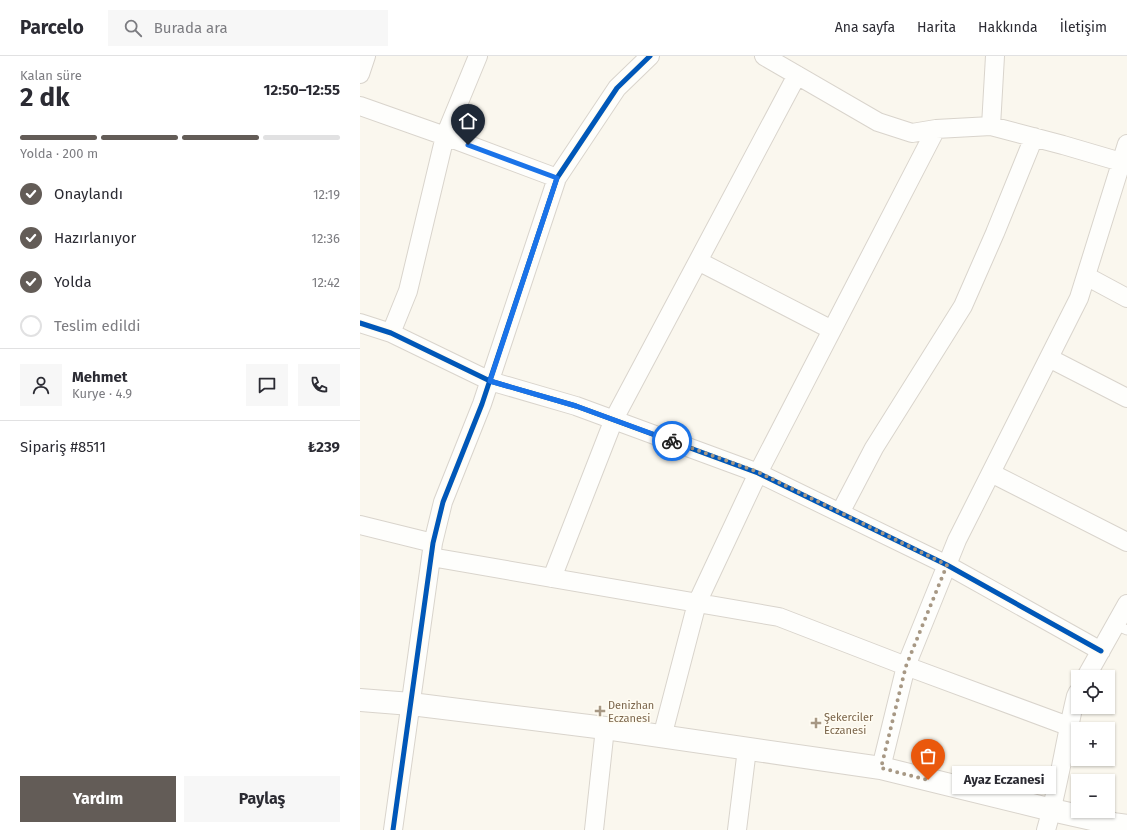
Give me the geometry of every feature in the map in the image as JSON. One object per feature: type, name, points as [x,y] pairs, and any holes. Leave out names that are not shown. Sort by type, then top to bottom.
[{"type":"street","points":[[360,74],[366,56]]},
{"type":"street","points":[[391,333],[408,291],[445,136],[478,56]]},
{"type":"street","points":[[393,830],[432,550],[443,502],[490,381],[557,178],[618,88],[650,56]]},
{"type":"street","points":[[764,56],[878,122],[912,133],[936,129],[991,126],[1063,145],[1124,164]]},
{"type":"street","points":[[991,126],[995,56]]},
{"type":"street","points":[[552,578],[614,419],[797,75]]},
{"type":"street","points":[[360,106],[557,178]]},
{"type":"street","points":[[662,737],[697,603],[758,472],[936,129]]},
{"type":"street","points":[[840,513],[874,448],[963,306],[996,233],[1034,137]]},
{"type":"street","points":[[881,768],[906,666],[957,540],[1079,298],[1124,164],[1127,144]]},
{"type":"street","points":[[698,261],[832,330]]},
{"type":"street","points":[[1086,276],[1127,298]]},
{"type":"street","points":[[360,323],[391,333],[490,381],[576,406],[758,472],[947,565],[1101,651]]},
{"type":"street","points":[[1049,358],[1127,398]]},
{"type":"street","points":[[991,473],[1127,542]]},
{"type":"street","points":[[360,525],[432,550],[552,578],[779,617],[1068,726]]},
{"type":"street","points":[[1090,670],[1101,651],[1121,627],[1127,604]]},
{"type":"street","points":[[360,700],[411,704],[605,728],[881,768],[1049,820],[1122,827]]},
{"type":"street","points":[[1049,820],[1071,714]]},
{"type":"street","points":[[594,830],[605,728]]},
{"type":"street","points":[[736,830],[747,749]]},
{"type":"cycle path","points":[[393,830],[433,543],[443,502],[482,404],[557,178],[617,88],[650,56]]},
{"type":"cycle path","points":[[360,323],[391,333],[490,381],[576,406],[758,473],[947,565],[1101,651]]},
{"type":"way so far","points":[[672,441],[758,472],[947,565],[906,666],[881,768],[928,780]]},
{"type":"place","name":"Denizhan Eczanesi","points":[[600,711]]},
{"type":"place","name":"Şekerciler Eczanesi","points":[[816,723]]},
{"type":"place","name":"Ayaz Eczanesi","points":[[928,780]]},
{"type":"route","points":[[468,145],[557,178],[490,381],[576,406],[672,441]]}]
